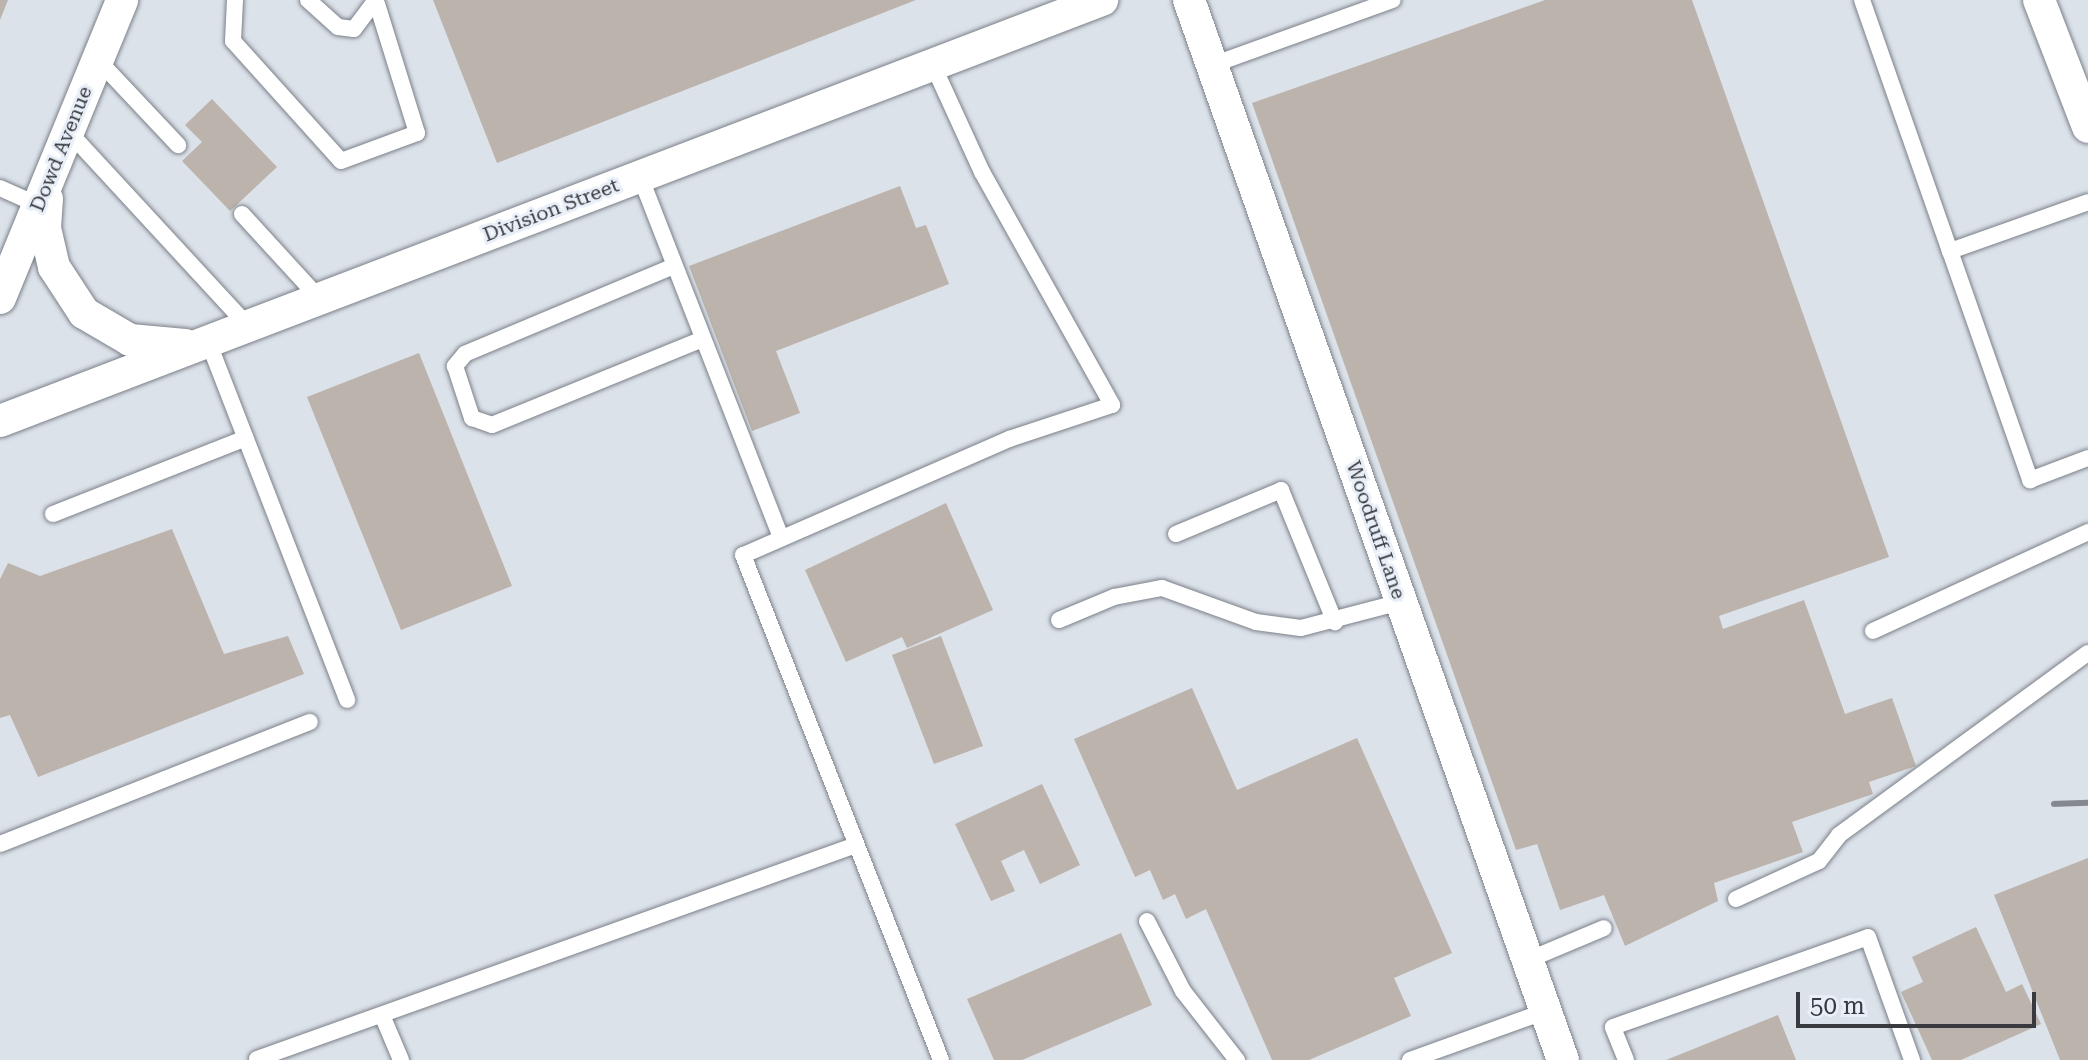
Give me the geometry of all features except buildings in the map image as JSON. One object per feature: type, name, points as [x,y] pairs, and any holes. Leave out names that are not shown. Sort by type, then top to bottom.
[{"type":"street","name":"Dowd Avenue","points":[[2,289],[122,0]]},
{"type":"street","name":"Division Street","points":[[0,421],[1102,0]]},
{"type":"street","name":"Woodruff Lane","points":[[1189,0],[1563,1060]]},
{"type":"street","points":[[2039,0],[2088,127]]},
{"type":"street","points":[[44,192],[48,246],[62,283],[84,313],[130,340],[167,345],[208,341]]},
{"type":"lane","points":[[235,0],[233,41],[341,161],[417,133],[376,2]]},
{"type":"lane","points":[[308,0],[338,27],[354,29],[376,2]]},
{"type":"lane","points":[[1212,65],[1393,0]]},
{"type":"lane","points":[[1862,0],[2030,480],[2088,458]]},
{"type":"lane","points":[[98,60],[178,145]]},
{"type":"lane","points":[[933,65],[982,172],[1112,405],[1009,439],[743,555],[941,1060]]},
{"type":"lane","points":[[68,131],[248,326]]},
{"type":"lane","points":[[640,176],[781,538]]},
{"type":"lane","points":[[0,188],[44,192]]},
{"type":"lane","points":[[1950,251],[2088,202]]},
{"type":"lane","points":[[242,214],[320,299]]},
{"type":"lane","points":[[674,266],[465,354],[455,366],[472,418],[492,425],[703,339]]},
{"type":"lane","points":[[208,341],[347,700]]},
{"type":"lane","points":[[53,514],[246,438]]},
{"type":"lane","points":[[1176,534],[1281,490],[1335,622]]},
{"type":"lane","points":[[1873,631],[2088,532]]},
{"type":"lane","points":[[1059,620],[1114,597],[1162,588],[1256,622],[1301,628],[1335,622],[1401,602]]},
{"type":"lane","points":[[1736,899],[1819,861],[1839,835],[2088,653]]},
{"type":"lane","points":[[0,844],[310,722]]},
{"type":"lane","points":[[257,1059],[856,845]]},
{"type":"lane","points":[[1147,921],[1183,991],[1237,1060]]},
{"type":"lane","points":[[1528,960],[1604,928]]},
{"type":"lane","points":[[1626,1060],[1613,1027],[1868,937],[1912,1060]]},
{"type":"lane","points":[[1410,1060],[1546,1011]]},
{"type":"lane","points":[[382,1015],[401,1060]]},
{"type":"railway","points":[[2054,804],[2088,803]]}]
